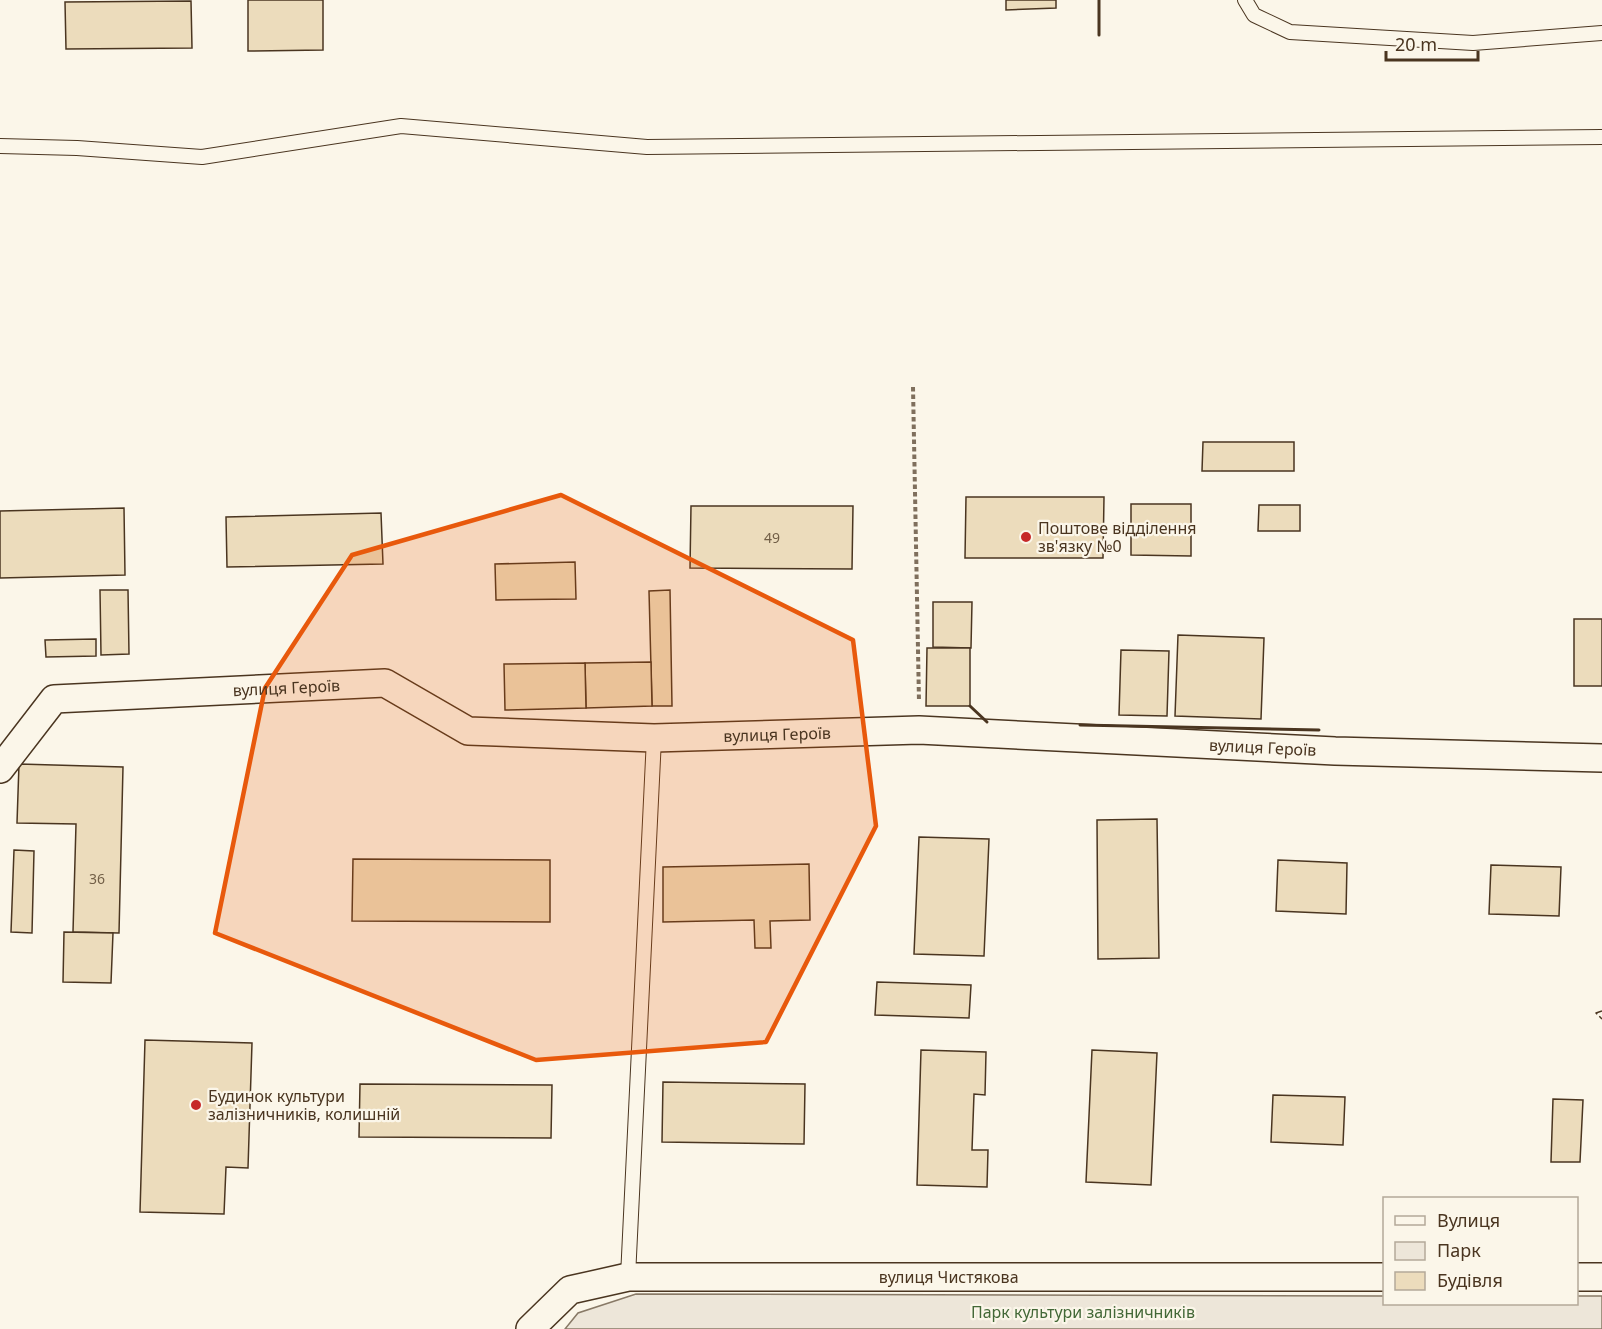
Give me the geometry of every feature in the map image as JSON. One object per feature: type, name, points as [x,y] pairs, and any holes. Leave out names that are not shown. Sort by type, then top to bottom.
[{"type":"street","name":"вулиця Героїв","points":[[0,769],[54,699],[385,683],[468,731],[654,738],[919,730],[1335,751],[1602,758]]},
{"type":"street","name":"вулиця Чистякова","points":[[530,1329],[570,1290],[628,1277],[1383,1277]]},
{"type":"street","points":[[1578,1277],[1602,1277]]},
{"type":"lane","points":[[1245,0],[1254,15],[1290,32],[1473,43],[1602,33]]},
{"type":"lane","points":[[0,146],[76,148],[202,157],[401,126],[647,147],[1602,137]]},
{"type":"lane","points":[[628,1277],[654,738]]},
{"type":"path","points":[[913,387],[919,730]]},
{"type":"highlighted area","points":[[561,495],[853,640],[876,826],[766,1042],[536,1060],[215,933],[265,688],[352,555]]},
{"type":"green space","name":"Парк культури залізничників","points":[[636,1294],[1383,1296],[1383,1305],[1578,1305],[1578,1296],[1602,1296],[1602,1329],[565,1329],[578,1313]]},
{"type":"building","points":[[248,0],[323,0],[323,50],[248,51]]},
{"type":"building","points":[[1006,0],[1056,0],[1056,8],[1006,10]]},
{"type":"building","points":[[191,1],[192,48],[66,49],[65,2]]},
{"type":"building","points":[[1203,442],[1294,442],[1294,471],[1202,471]]},
{"type":"building","points":[[966,497],[1104,497],[1103,558],[965,558]]},
{"type":"building","points":[[1131,504],[1191,504],[1191,556],[1131,555]]},
{"type":"building","points":[[1259,505],[1300,505],[1300,531],[1258,531]]},
{"type":"building","points":[[691,506],[853,506],[852,569],[690,568]]},
{"type":"building","points":[[124,508],[125,575],[0,578],[0,511]]},
{"type":"building","points":[[381,513],[383,564],[227,567],[226,517]]},
{"type":"building","points":[[575,562],[576,599],[496,600],[495,564]]},
{"type":"building","points":[[100,590],[128,590],[129,654],[101,655]]},
{"type":"building","points":[[670,590],[672,706],[652,706],[649,591]]},
{"type":"building","points":[[933,602],[972,602],[971,648],[933,647]]},
{"type":"building","points":[[1574,619],[1602,619],[1602,686],[1574,686]]},
{"type":"building","points":[[1178,635],[1264,638],[1261,719],[1175,716]]},
{"type":"building","points":[[96,639],[96,656],[46,657],[45,640]]},
{"type":"building","points":[[927,648],[970,648],[970,706],[926,706]]},
{"type":"building","points":[[1121,650],[1169,651],[1167,716],[1119,715]]},
{"type":"building","points":[[651,662],[652,706],[586,708],[585,663]]},
{"type":"building","points":[[585,663],[586,708],[505,710],[504,664]]},
{"type":"building","points":[[19,764],[123,767],[119,933],[73,932],[76,824],[17,823]]},
{"type":"building","points":[[1157,819],[1159,958],[1098,959],[1097,820]]},
{"type":"building","points":[[919,837],[989,839],[984,956],[914,954]]},
{"type":"building","points":[[14,850],[34,851],[32,933],[11,932]]},
{"type":"building","points":[[353,859],[550,860],[550,922],[352,921]]},
{"type":"building","points":[[1278,860],[1347,863],[1346,914],[1276,911]]},
{"type":"building","points":[[809,864],[810,920],[770,921],[771,948],[755,948],[754,920],[663,922],[663,867]]},
{"type":"building","points":[[1491,865],[1561,867],[1559,916],[1489,914]]},
{"type":"building","points":[[64,932],[113,933],[111,983],[63,982]]},
{"type":"building","points":[[877,982],[971,985],[969,1018],[875,1015]]},
{"type":"building","name":"Будинок культури залізничників, колишній","points":[[145,1040],[252,1043],[248,1168],[226,1167],[224,1214],[140,1212]]},
{"type":"building","points":[[921,1050],[986,1052],[985,1095],[974,1094],[972,1150],[988,1150],[987,1187],[917,1185]]},
{"type":"building","points":[[1092,1050],[1157,1053],[1151,1185],[1086,1182]]},
{"type":"building","points":[[663,1082],[805,1084],[804,1144],[662,1142]]},
{"type":"building","points":[[360,1084],[552,1085],[551,1138],[359,1137]]},
{"type":"building","points":[[1273,1095],[1345,1097],[1343,1145],[1271,1142]]},
{"type":"building","points":[[1553,1099],[1583,1100],[1580,1162],[1551,1162]]},
{"type":"fence","points":[[1602,1011],[1596,1013],[1602,1019]]},
{"type":"wall","points":[[1099,0],[1099,35]]},
{"type":"wall","points":[[970,706],[987,722]]},
{"type":"wall","points":[[1080,725],[1319,730]]},
{"type":"place","name":"Поштове відділення зв'язку №0","points":[[1026,537]]},
{"type":"place","name":"Будинок культури залізничників, колишній","points":[[196,1105]]}]
